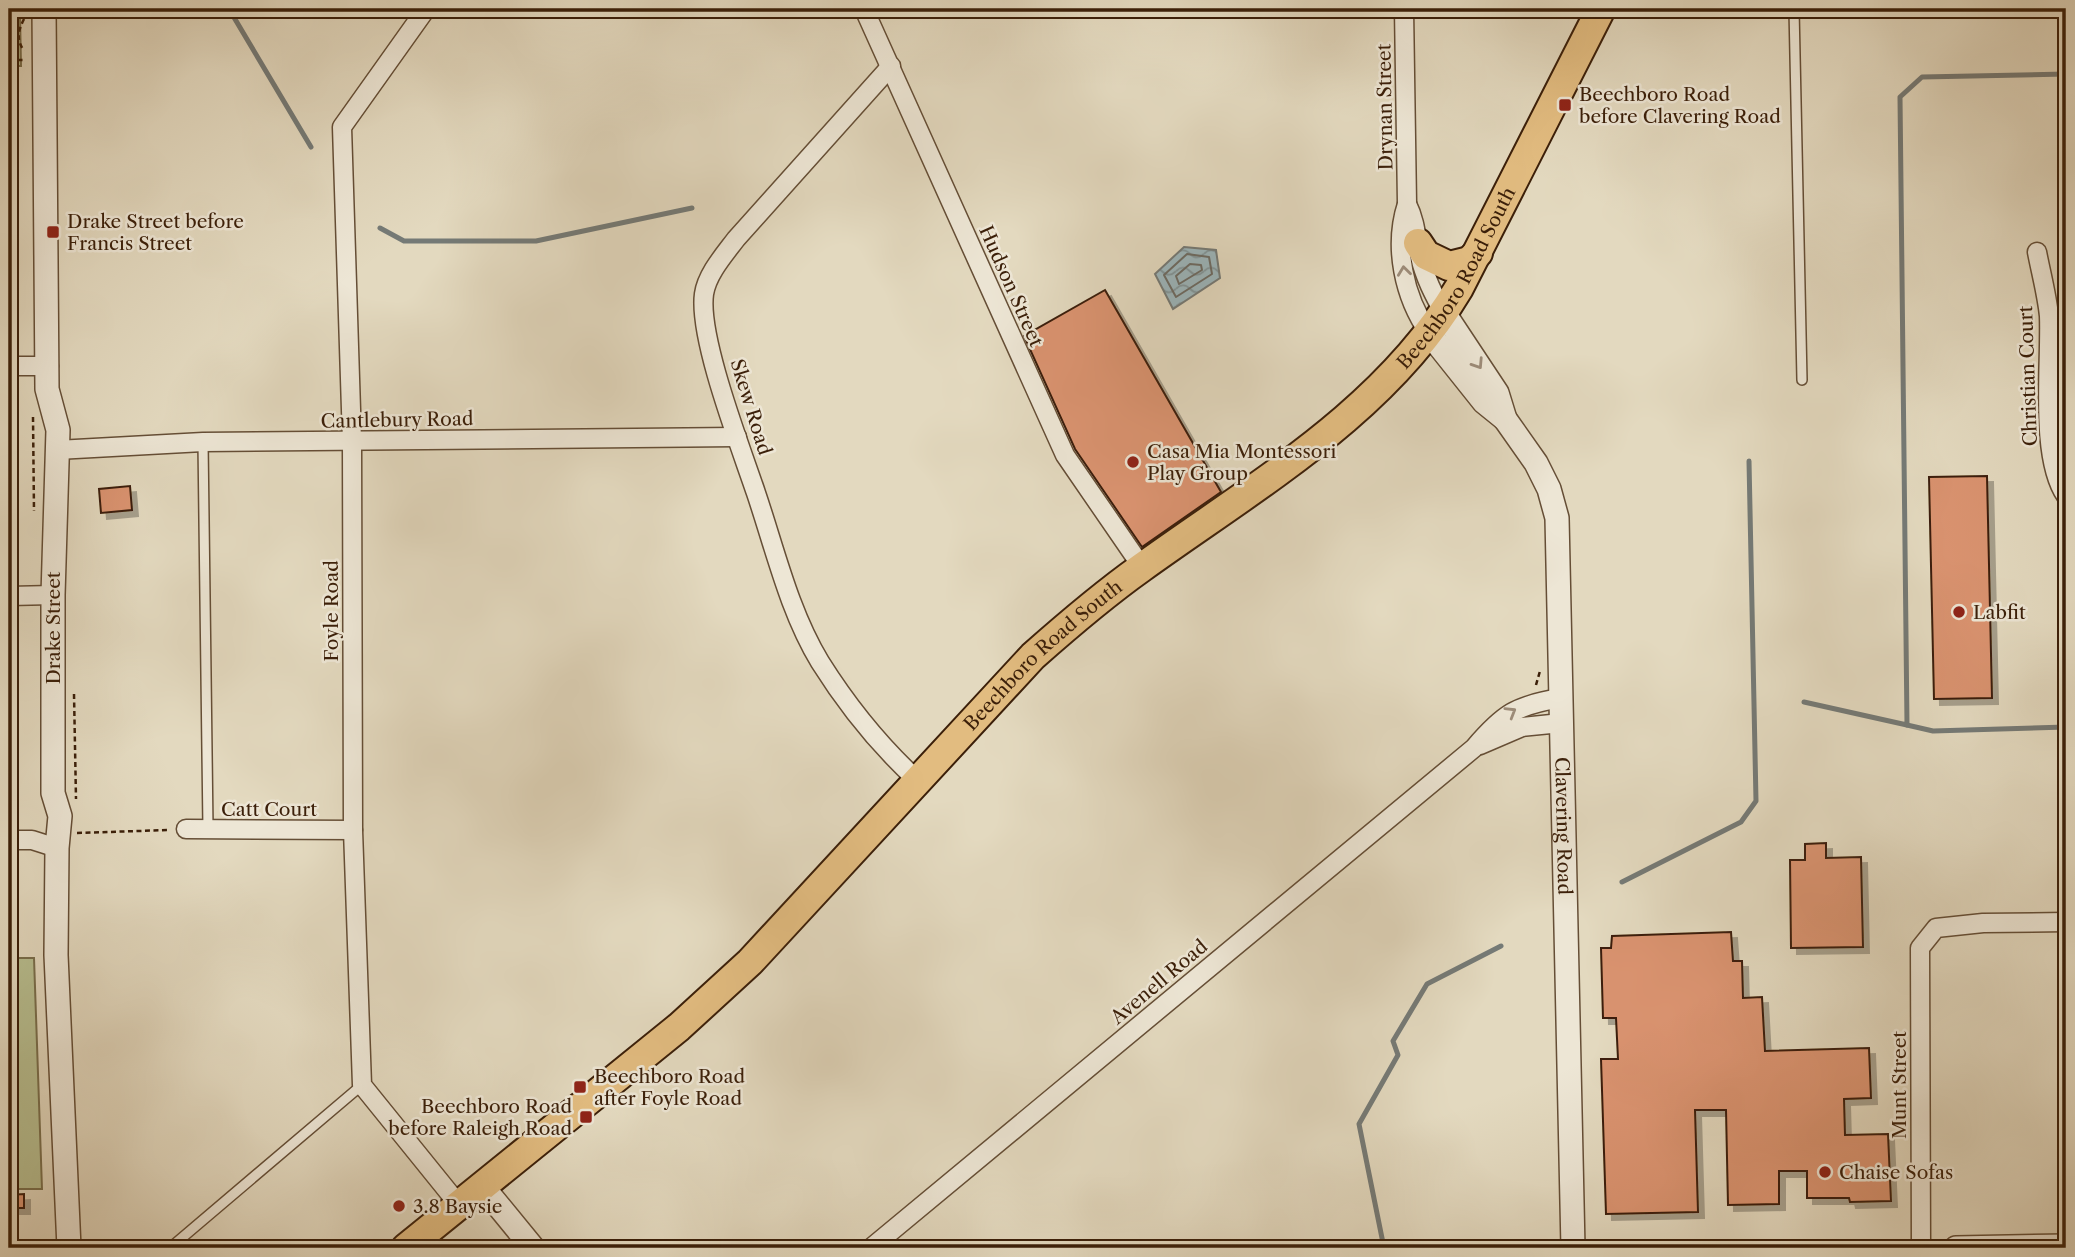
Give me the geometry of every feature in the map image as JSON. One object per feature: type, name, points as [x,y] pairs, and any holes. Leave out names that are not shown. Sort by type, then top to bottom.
[{"type":"main road","name":"Beechboro Road South","points":[[406,1248],[680,1027],[750,962],[1034,656],[1142,567],[1300,456],[1393,377],[1437,323],[1478,253],[1601,9]]},
{"type":"main road","points":[[1418,243],[1426,255],[1449,266],[1469,261],[1478,253]]},
{"type":"street","name":"Foyle Road","points":[[362,1085],[353,830],[352,441],[342,127],[426,9]]},
{"type":"street","name":"Hudson Street","points":[[864,9],[1065,455],[1142,567]]},
{"type":"street","name":"Drynan Street","points":[[1404,9],[1407,204],[1402,228],[1404,275],[1410,299],[1437,323]]},
{"type":"street","name":"Drake Street","points":[[35,11],[49,366],[47,389],[58,430],[53,594],[53,793],[60,817],[57,848],[56,955],[69,1248]]},
{"type":"street","name":"Skew Road","points":[[891,66],[736,239],[717,265],[705,292],[704,321],[737,437],[798,620],[819,661],[859,718],[917,780]]},
{"type":"street","name":"Drynan Street","points":[[1407,204],[1415,219],[1437,323]]},
{"type":"street","name":"Christian Court","points":[[2037,252],[2049,313],[2051,447],[2056,481],[2066,496]]},
{"type":"street","name":"Clavering Road","points":[[1437,323],[1497,393],[1505,419],[1536,463],[1555,510],[1573,1248]]},
{"type":"street","points":[[9,366],[49,366]]},
{"type":"street","name":"Cantlebury Road","points":[[57,450],[203,442],[737,437]]},
{"type":"street","points":[[9,596],[53,594]]},
{"type":"street","name":"Avenell Road","points":[[872,1248],[1474,748],[1497,721],[1530,702],[1561,698]]},
{"type":"street","name":"Avenell Road","points":[[1474,748],[1522,727],[1561,723]]},
{"type":"street","name":"Catt Court","points":[[186,829],[353,830]]},
{"type":"street","points":[[9,840],[32,840],[57,848]]},
{"type":"street","name":"Munt Street","points":[[1921,1248],[1920,948],[1936,928],[1983,923],[2066,922]]},
{"type":"street","points":[[362,1085],[459,1205]]},
{"type":"street","points":[[483,1187],[533,1248]]},
{"type":"street","points":[[1956,1248],[2066,1246]]},
{"type":"lane","points":[[1794,9],[1802,380]]},
{"type":"lane","points":[[203,442],[208,829]]},
{"type":"lane","points":[[170,1248],[362,1085]]},
{"type":"path","points":[[9,60],[30,60],[19,43],[18,31],[35,11]]},
{"type":"path","points":[[1535,691],[1540,659]]},
{"type":"path","points":[[76,833],[186,829]]},
{"type":"green space","points":[[9,14],[20,14],[21,66],[9,66]]},
{"type":"green space","points":[[9,958],[34,958],[42,1189],[9,1189]]},
{"type":"water","points":[[1184,247],[1216,250],[1220,278],[1173,309],[1155,274]]},
{"type":"building","name":"Casa Mia Montessori Play Group","points":[[1105,290],[1221,492],[1142,547],[1075,449],[1024,336]]},
{"type":"building","points":[[1987,476],[1992,698],[1934,699],[1929,477]]},
{"type":"building","points":[[130,486],[132,510],[101,513],[99,489]]},
{"type":"building","points":[[1826,843],[1826,858],[1861,857],[1863,947],[1791,948],[1790,860],[1805,860],[1805,844]]},
{"type":"building","points":[[1731,932],[1733,961],[1742,961],[1743,998],[1762,997],[1765,1051],[1869,1048],[1871,1098],[1844,1099],[1845,1135],[1888,1134],[1891,1201],[1850,1202],[1849,1198],[1807,1198],[1807,1171],[1779,1171],[1779,1204],[1728,1205],[1726,1110],[1695,1110],[1698,1212],[1606,1214],[1601,1059],[1618,1059],[1616,1018],[1603,1018],[1601,948],[1611,948],[1612,936]]},
{"type":"building","points":[[24,1194],[24,1208],[9,1208],[9,1195]]},
{"type":"waterway","points":[[229,9],[311,147]]},
{"type":"waterway","points":[[1804,702],[1907,725],[1900,97],[1922,77],[2066,74]]},
{"type":"waterway","points":[[380,228],[404,241],[536,241],[692,208]]},
{"type":"waterway","points":[[1622,882],[1741,822],[1756,801],[1749,461]]},
{"type":"waterway","points":[[1907,725],[1933,731],[2066,727]]},
{"type":"waterway","points":[[1384,1248],[1359,1124],[1398,1055],[1393,1041],[1427,984],[1501,946]]},
{"type":"place","name":"Beechboro Road before Clavering Road","points":[[1565,105]]},
{"type":"place","name":"Drake Street before Francis Street","points":[[53,232]]},
{"type":"place","name":"Casa Mia Montessori Play Group","points":[[1133,462]]},
{"type":"place","name":"Labfit","points":[[1959,612]]},
{"type":"place","name":"Beechboro Road after Foyle Road","points":[[580,1087]]},
{"type":"place","name":"Beechboro Road before Raleigh Road","points":[[586,1117]]},
{"type":"place","name":"Chaise Sofas","points":[[1825,1172]]},
{"type":"place","name":"3.8 Baysie","points":[[399,1206]]}]
